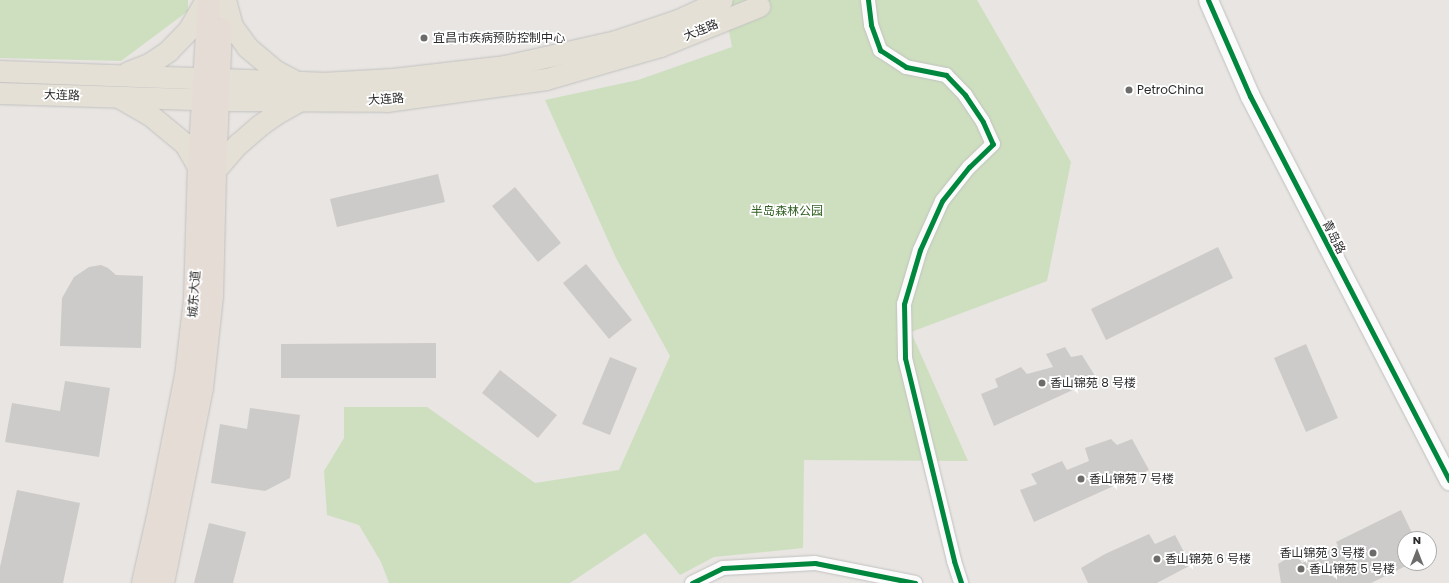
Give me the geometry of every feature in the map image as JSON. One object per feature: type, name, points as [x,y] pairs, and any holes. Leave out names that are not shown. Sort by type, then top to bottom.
[{"type":"highway","name":"城东大道","points":[[143,583],[159,512],[186,376],[195,299],[207,169],[211,89],[207,0]]},
{"type":"highway","name":"城东大道","points":[[211,89],[224,0]]},
{"type":"highway","name":"城东大道","points":[[163,583],[202,388],[212,296],[207,169]]},
{"type":"main road","points":[[122,74],[149,64],[168,51],[188,29],[207,0]]},
{"type":"main road","points":[[120,97],[150,115],[184,144],[207,169],[260,125],[277,113],[299,90],[247,47],[232,26],[224,0]]},
{"type":"main road","name":"大连路","points":[[299,90],[322,83],[393,79],[505,66],[616,41],[678,20],[722,0]]},
{"type":"main road","name":"大连路","points":[[0,93],[120,97],[211,89],[299,90],[386,101],[546,79],[660,46],[759,6]]},
{"type":"main road","name":"大连路","points":[[0,71],[122,74],[211,89]]},
{"type":"street","points":[[868,0],[871,25],[880,50],[906,67],[946,75],[965,95],[983,122],[993,144],[969,167],[942,201],[920,250],[904,304],[905,358],[954,561],[961,583]]},
{"type":"street","name":"青岛路","points":[[1208,0],[1250,96],[1449,480]]},
{"type":"street","points":[[692,583],[723,568],[815,563],[915,583]]},
{"type":"green space","points":[[0,0],[188,0],[188,11],[121,61],[0,58]]},
{"type":"green space","name":"半岛森林公园","points":[[723,0],[977,0],[1071,162],[1047,281],[911,332],[968,461],[804,460],[803,548],[714,557],[680,575],[645,533],[570,583],[389,583],[381,562],[359,525],[327,515],[324,471],[344,438],[344,407],[427,407],[535,483],[619,470],[670,356],[616,258],[545,100],[638,80],[732,47]]},
{"type":"building","points":[[438,174],[445,202],[337,227],[330,199]]},
{"type":"building","points":[[515,187],[561,243],[538,262],[492,206]]},
{"type":"building","points":[[1218,247],[1233,278],[1106,340],[1091,309]]},
{"type":"building","points":[[586,264],[632,320],[609,339],[563,283]]},
{"type":"building","points":[[101,265],[108,268],[116,275],[143,276],[141,348],[60,346],[62,298],[74,277],[89,267]]},
{"type":"building","points":[[436,343],[436,378],[281,378],[281,344]]},
{"type":"building","points":[[1306,344],[1338,418],[1306,432],[1274,358]]},
{"type":"building","name":"香山锦苑 8 号楼","points":[[1065,347],[1071,357],[1082,355],[1097,379],[994,426],[981,394],[998,387],[995,379],[1021,367],[1027,374],[1053,367],[1046,354]]},
{"type":"building","points":[[610,357],[637,368],[610,435],[582,424]]},
{"type":"building","points":[[500,370],[557,415],[538,438],[482,393]]},
{"type":"building","points":[[65,381],[110,388],[99,457],[5,442],[12,403],[60,411]]},
{"type":"building","points":[[250,408],[300,415],[290,478],[265,491],[211,483],[220,424],[247,429]]},
{"type":"building","name":"香山锦苑 7 号楼","points":[[1111,439],[1117,445],[1132,439],[1149,470],[1034,522],[1020,490],[1037,484],[1031,474],[1062,461],[1067,470],[1089,461],[1085,448]]},
{"type":"building","points":[[17,490],[80,503],[63,583],[0,583],[0,567]]},
{"type":"building","name":"香山锦苑 3 号楼","points":[[1401,510],[1411,531],[1397,531],[1397,570],[1371,583],[1281,583],[1278,564],[1296,553],[1302,563],[1338,546],[1336,542]]},
{"type":"building","points":[[209,523],[246,532],[233,583],[194,583]]},
{"type":"building","name":"香山锦苑 6 号楼","points":[[1149,534],[1155,544],[1175,535],[1191,565],[1157,583],[1088,583],[1081,568],[1105,554]]},
{"type":"cycle path","points":[[868,0],[871,25],[880,50],[906,67],[946,75],[965,95],[983,122],[993,144],[969,167],[942,201],[920,250],[904,304],[905,358],[954,561],[961,583]]},
{"type":"cycle path","points":[[1208,0],[1250,96],[1449,480]]},
{"type":"cycle path","points":[[692,583],[723,568],[815,563],[915,583]]},
{"type":"place","name":"宜昌市疾病预防控制中心","points":[[424,38]]},
{"type":"place","name":"PetroChina","points":[[1129,90]]},
{"type":"place","name":"香山锦苑 8 号楼","points":[[1042,383]]},
{"type":"place","name":"香山锦苑 7 号楼","points":[[1081,479]]},
{"type":"place","name":"香山锦苑 3 号楼","points":[[1373,553]]},
{"type":"place","name":"香山锦苑 6 号楼","points":[[1157,559]]},
{"type":"place","name":"香山锦苑 5 号楼","points":[[1301,569]]}]
